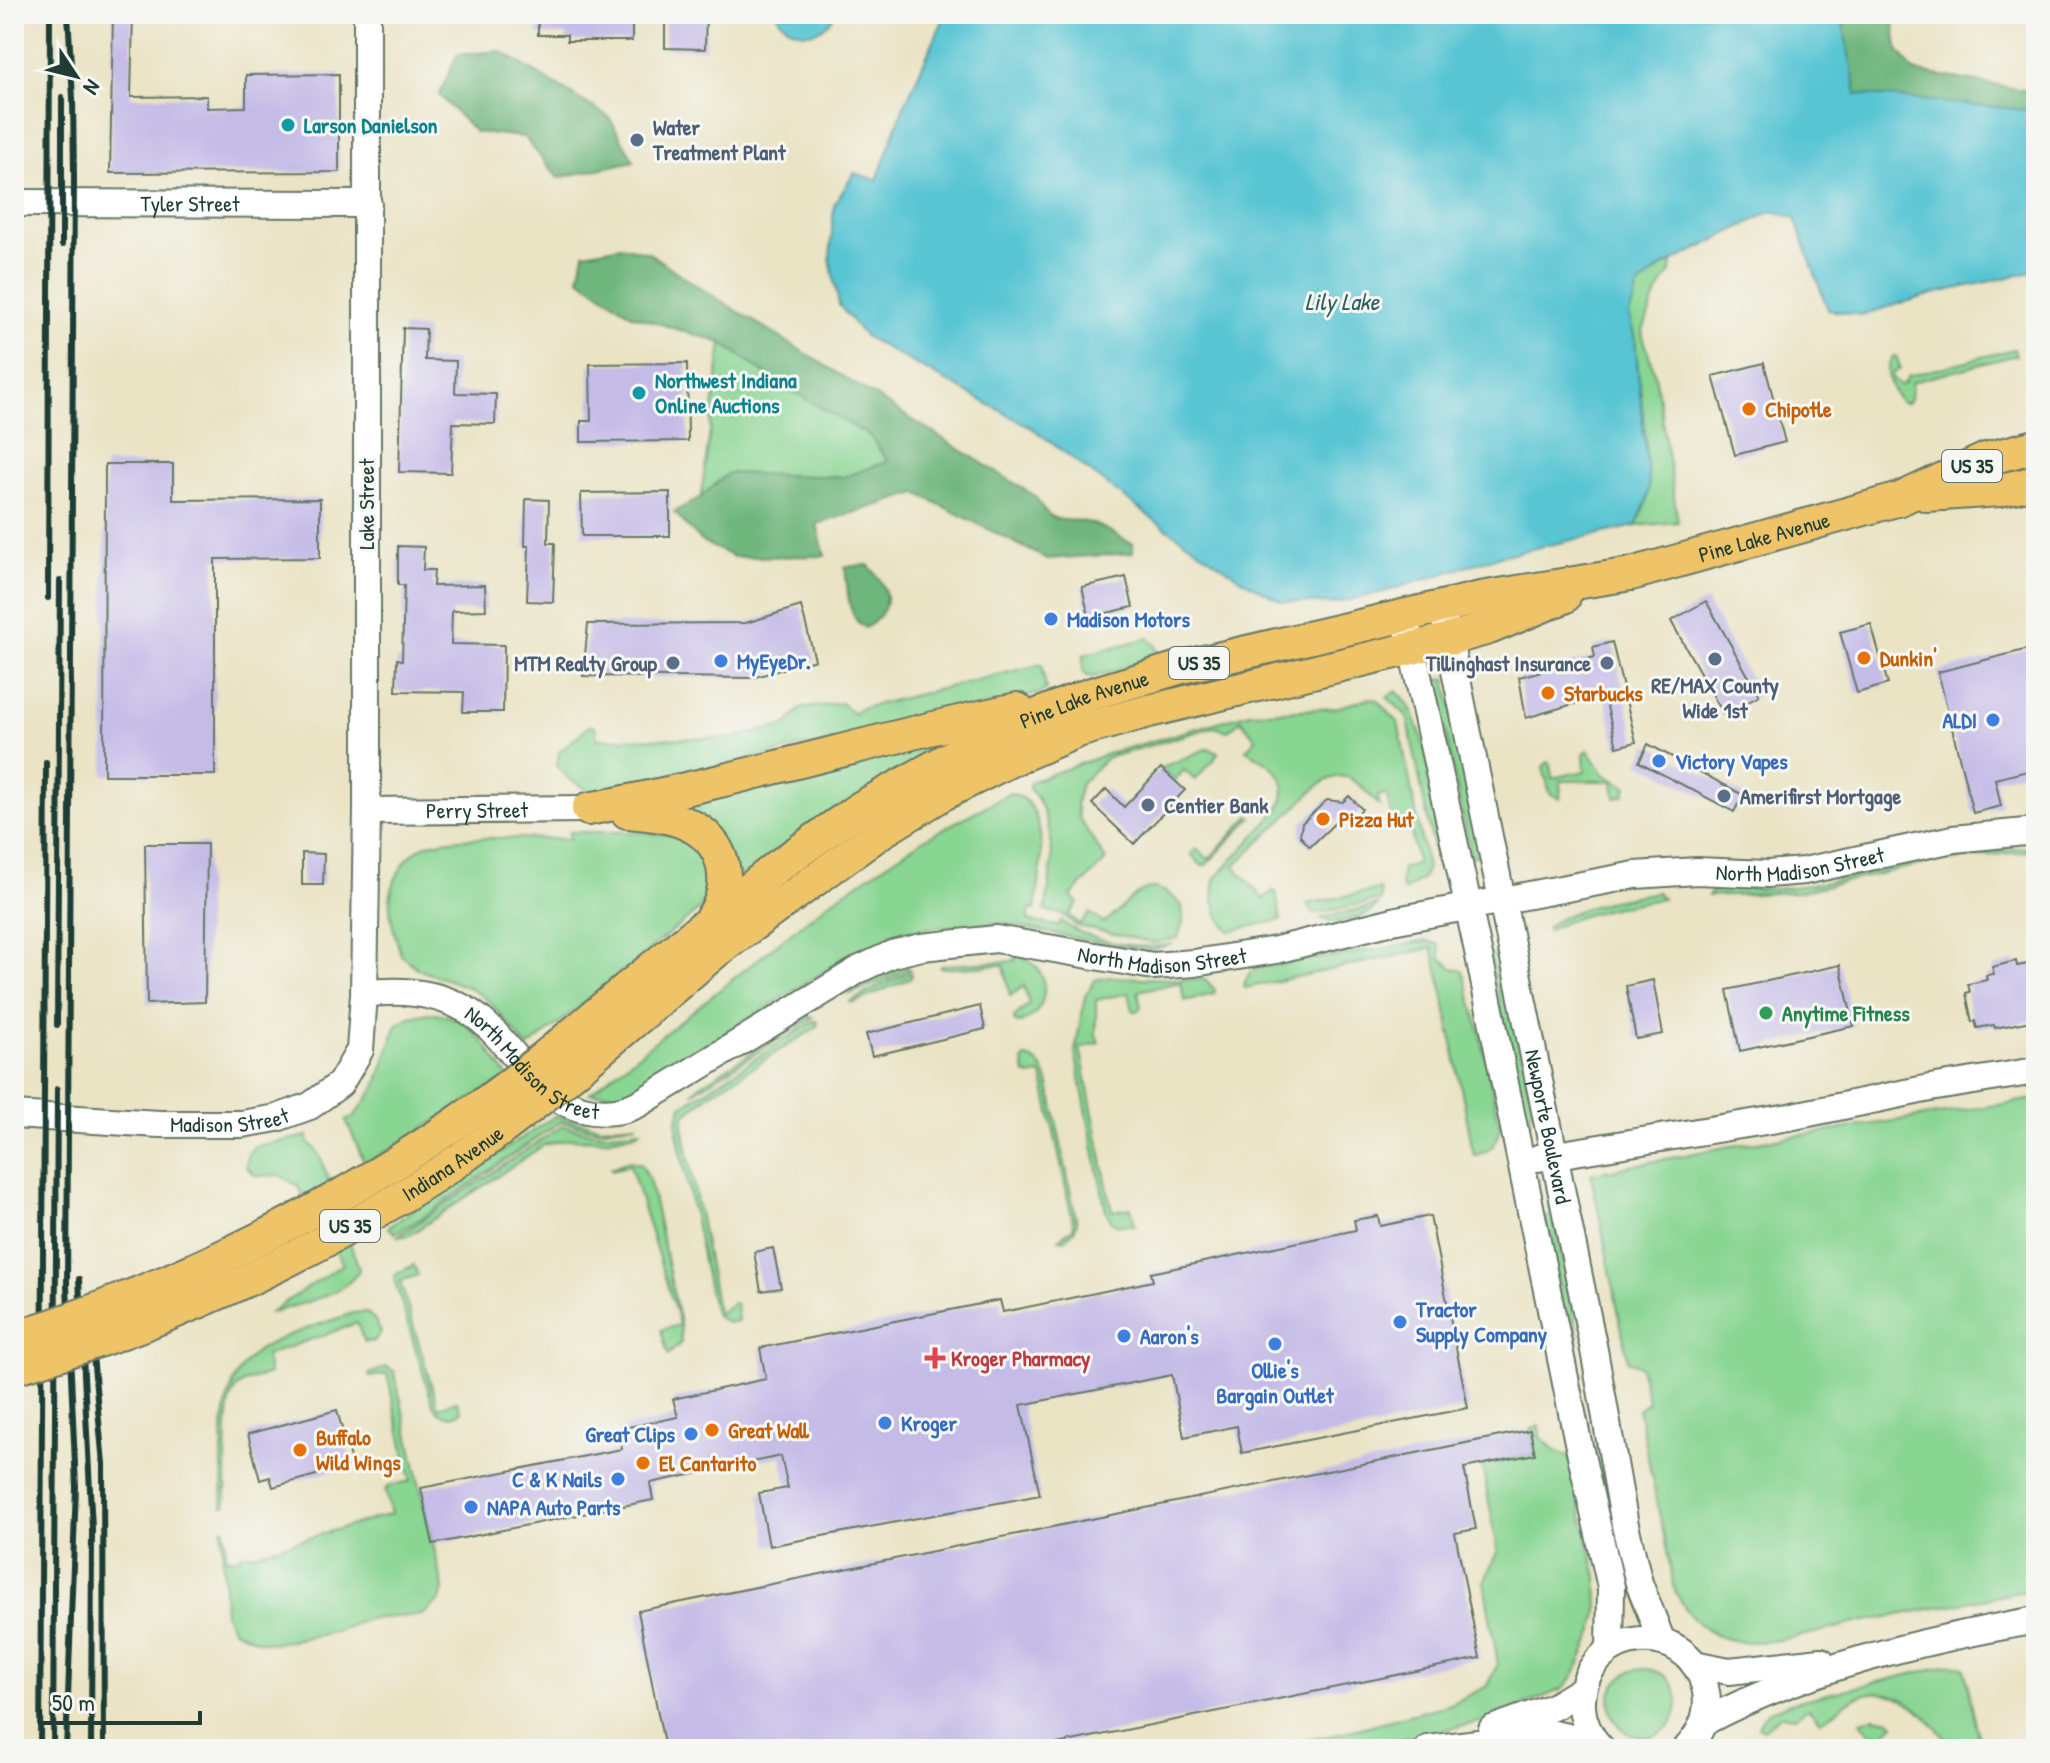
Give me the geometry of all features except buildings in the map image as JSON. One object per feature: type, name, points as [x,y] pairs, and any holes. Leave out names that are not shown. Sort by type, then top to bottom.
[{"type":"main road","name":"Pine Lake Avenue","points":[[636,1000],[712,918],[860,808],[1000,730],[1088,695],[1182,667],[1480,598],[1615,576],[1911,495],[1986,459],[2036,446]]},
{"type":"main road","name":"Pine Lake Avenue","points":[[1911,495],[2000,490],[2036,482]]},
{"type":"main road","name":"Pine Lake Avenue","points":[[636,1000],[715,952],[881,832],[943,794],[1013,759],[1078,731],[1149,711],[1489,628],[1615,576]]},
{"type":"main road","points":[[588,809],[677,793],[959,721],[1088,695]]},
{"type":"main road","points":[[588,809],[653,814],[697,829],[714,845],[723,865],[725,885],[721,905],[712,918]]},
{"type":"main road","name":"Indiana Avenue","points":[[14,1338],[141,1292],[319,1209],[417,1150],[636,1000]]},
{"type":"main road","name":"Indiana Avenue","points":[[14,1368],[88,1345],[158,1318],[230,1288],[335,1235],[441,1171],[560,1084],[636,1000]]},
{"type":"street","name":"Lake Street","points":[[364,994],[367,811],[367,14]]},
{"type":"street","name":"Tyler Street","points":[[14,203],[368,204]]},
{"type":"street","name":"Newporte Boulevard","points":[[1442,608],[1555,1155],[1625,1525],[1639,1583],[1662,1642]]},
{"type":"street","name":"Newporte Boulevard","points":[[1405,616],[1611,1587],[1610,1649]]},
{"type":"street","name":"Perry Street","points":[[367,811],[588,809]]},
{"type":"street","name":"North Madison Street","points":[[364,994],[393,990],[440,997],[468,1011],[488,1028],[555,1099],[582,1109],[615,1112],[640,1103],[825,988],[892,954],[936,945],[996,939],[1153,966],[1194,963],[1276,950],[1397,920],[1635,875],[1697,871],[1767,874],[1804,871],[1953,839],[2036,831]]},
{"type":"street","name":"Madison Street","points":[[14,1115],[159,1124],[242,1124],[277,1118],[310,1106],[340,1084],[360,1050],[364,994]]},
{"type":"street","points":[[1522,1161],[1789,1117],[1930,1088],[2036,1071]]},
{"type":"street","points":[[1570,1401],[1601,1395]]},
{"type":"street","points":[[1704,1722],[1742,1701],[1848,1661],[1973,1631],[2036,1620]]},
{"type":"street","points":[[1599,1746],[1586,1726],[1581,1708],[1588,1673],[1610,1649],[1636,1639],[1662,1642],[1680,1650],[1694,1664],[1706,1692],[1704,1722],[1686,1749]]},
{"type":"street","points":[[1694,1664],[1729,1671],[1816,1661],[1848,1661]]},
{"type":"street","points":[[1439,1747],[1553,1707],[1583,1689]]},
{"type":"street","points":[[1439,1747],[1553,1734],[1599,1746]]},
{"type":"green space","points":[[1841,14],[1893,14],[1897,48],[1913,71],[2036,92],[2036,111],[1856,95]]},
{"type":"green space","points":[[500,51],[609,117],[634,161],[558,178],[524,137],[475,132],[439,95],[457,55]]},
{"type":"green space","points":[[621,246],[649,253],[1035,496],[1054,518],[1082,521],[1103,528],[1133,544],[1133,553],[1047,559],[917,493],[817,524],[825,556],[734,557],[702,542],[674,512],[701,497],[728,473],[844,477],[888,461],[870,436],[778,383],[722,343],[632,315],[579,278],[584,253]]},
{"type":"green space","points":[[1672,262],[1671,272],[1657,293],[1642,333],[1655,374],[1678,522],[1636,526],[1647,500],[1646,444],[1635,340],[1628,315],[1638,287]]},
{"type":"green space","points":[[722,343],[778,383],[870,436],[888,462],[844,477],[728,473],[701,497]]},
{"type":"green space","points":[[2014,349],[2016,355],[1912,382],[1907,403],[1901,403],[1889,380],[1888,369],[1893,357],[1897,357],[1900,369],[1893,373],[1892,379],[1900,385],[1908,376]]},
{"type":"green space","points":[[868,565],[881,582],[886,598],[881,614],[865,628],[851,609],[845,567]]},
{"type":"green space","points":[[1148,638],[1156,646],[1156,655],[1152,660],[1093,677],[1083,671],[1083,655]]},
{"type":"green space","points":[[1042,664],[1046,689],[1041,693],[595,794],[570,779],[557,766],[559,752],[589,726],[595,726],[597,739],[733,738],[787,725],[800,709],[841,703],[854,714],[859,709]]},
{"type":"green space","points":[[1446,678],[1482,854],[1471,857],[1435,680]]},
{"type":"green space","points":[[1397,691],[1416,720],[1428,761],[1443,841],[1442,855],[1436,861],[1408,721],[1406,715],[1387,697]]},
{"type":"green space","points":[[1371,698],[1377,700],[1398,722],[1427,868],[1422,879],[1404,891],[1401,885],[1402,868],[1417,863],[1409,820],[1392,820],[1387,794],[1378,796],[1379,805],[1352,780],[1346,777],[1329,779],[1234,866],[1264,899],[1276,892],[1281,920],[1230,931],[1216,907],[1215,879],[1279,809],[1284,788],[1278,772],[1246,750],[1256,739],[1241,720],[1228,731],[1213,727],[1107,758],[1081,783],[1076,804],[1079,818],[1106,860],[1071,896],[1078,903],[1069,915],[1080,924],[1090,913],[1103,923],[1141,892],[1149,888],[1159,889],[1182,906],[1183,922],[1178,938],[1154,943],[1077,926],[1062,914],[1045,911],[1051,875],[1051,840],[1041,804],[1029,789],[1030,782],[1107,754],[1250,713],[1335,708]]},
{"type":"green space","points":[[961,732],[741,876],[666,803]]},
{"type":"green space","points":[[1208,748],[1218,752],[1195,780],[1184,770],[1175,780],[1161,768]]},
{"type":"green space","points":[[1588,750],[1604,774],[1627,787],[1624,795],[1615,798],[1613,781],[1561,781],[1560,799],[1550,793],[1543,768],[1546,763],[1550,762],[1552,778],[1585,771],[1584,754]]},
{"type":"green space","points":[[1010,793],[1024,799],[1039,826],[1039,880],[1035,910],[1030,909],[1028,921],[1059,926],[1061,921],[1084,934],[1114,943],[1146,946],[1173,944],[1151,950],[1000,923],[929,928],[888,939],[848,957],[635,1089],[616,1094],[590,1093],[831,901],[924,839]]},
{"type":"green space","points":[[1250,815],[1252,817],[1206,865],[1202,866],[1191,854],[1196,849],[1209,859]]},
{"type":"green space","points":[[569,832],[685,836],[706,852],[712,874],[702,907],[528,1048],[490,1002],[470,988],[420,970],[401,955],[391,917],[391,894],[403,865],[413,853],[426,845],[475,838],[569,839]]},
{"type":"green space","points":[[2036,846],[2036,850],[1933,862],[1798,892],[1708,896],[1713,890],[1721,888],[1776,889],[1817,884],[1950,854]]},
{"type":"green space","points":[[1380,889],[1381,900],[1313,914],[1307,904]]},
{"type":"green space","points":[[1657,892],[1663,899],[1586,915],[1548,931],[1547,927],[1557,920],[1584,908]]},
{"type":"green space","points":[[1378,905],[1367,914],[1351,920],[1335,922],[1321,918]]},
{"type":"green space","points":[[1427,941],[1439,945],[1440,957],[1452,968],[1463,970],[1481,1036],[1500,1125],[1493,1145],[1474,1156],[1432,948],[1245,988],[1244,984],[1250,972],[1259,968]]},
{"type":"green space","points":[[1502,953],[1532,1107],[1530,1123],[1524,1119],[1490,955]]},
{"type":"green space","points":[[1016,955],[1037,968],[1044,988],[1038,1009],[1030,1018],[1019,1023],[1015,1022],[1014,1017],[1029,1004],[1024,986],[1010,996],[1004,965],[940,967],[1015,961]]},
{"type":"green space","points":[[906,966],[910,970],[847,995],[864,983]]},
{"type":"green space","points":[[910,973],[911,978],[850,1002],[881,985]]},
{"type":"green space","points":[[1110,977],[1206,980],[1215,990],[1214,994],[1184,1001],[1181,982],[1138,991],[1141,1008],[1136,1012],[1129,993],[1096,1000],[1096,1035],[1099,1043],[1080,1048],[1112,1211],[1131,1208],[1135,1225],[1118,1225],[1112,1222],[1106,1211],[1075,1052],[1085,996],[1095,980]]},
{"type":"green space","points":[[428,1013],[454,1018],[470,1028],[508,1077],[365,1164],[346,1120],[353,1118],[376,1087],[397,1024]]},
{"type":"green space","points":[[809,1016],[813,1017],[692,1093],[700,1085]]},
{"type":"green space","points":[[818,1021],[817,1027],[710,1094],[684,1116],[683,1127],[718,1314],[736,1304],[738,1321],[728,1323],[716,1316],[710,1295],[677,1120],[682,1106]]},
{"type":"green space","points":[[1025,1058],[1042,1067],[1049,1085],[1077,1223],[1074,1231],[1064,1240],[1059,1239],[1074,1227],[1043,1079],[1041,1074],[1025,1074]]},
{"type":"green space","points":[[2036,1099],[2036,1589],[1772,1641],[1736,1641],[1706,1629],[1689,1612],[1675,1591],[1638,1409],[1648,1402],[1640,1366],[1628,1361],[1591,1174],[1725,1147]]},
{"type":"green space","points":[[555,1116],[600,1127],[637,1124],[597,1130],[562,1122],[557,1124],[420,1219],[395,1233],[388,1227]]},
{"type":"green space","points":[[562,1126],[598,1134],[641,1130],[605,1140],[570,1139],[544,1145],[408,1236],[398,1236]]},
{"type":"green space","points":[[308,1136],[308,1143],[315,1148],[322,1161],[359,1269],[354,1278],[333,1292],[269,1313],[343,1264],[297,1185],[279,1175],[256,1176],[246,1167],[248,1154],[255,1146]]},
{"type":"green space","points":[[629,1161],[641,1164],[649,1178],[680,1323],[681,1343],[668,1355],[661,1330],[679,1325],[677,1316],[630,1165],[611,1168]]},
{"type":"green space","points":[[1554,1215],[1578,1335],[1577,1346],[1572,1349],[1544,1216]]},
{"type":"green space","points":[[414,1265],[418,1275],[400,1281],[438,1407],[457,1401],[461,1411],[454,1415],[443,1414],[433,1405],[394,1279],[395,1275]]},
{"type":"green space","points":[[366,1312],[381,1332],[374,1341],[364,1342],[357,1323],[266,1356],[269,1374],[246,1382],[235,1390],[229,1411],[226,1498],[225,1506],[222,1506],[224,1424],[232,1385],[242,1368],[255,1353],[275,1341],[353,1313]]},
{"type":"green space","points":[[386,1367],[394,1371],[443,1588],[440,1600],[422,1615],[367,1619],[334,1632],[276,1643],[258,1641],[233,1630],[225,1615],[222,1528],[225,1528],[226,1558],[240,1558],[241,1554],[256,1553],[391,1514],[385,1490],[389,1486],[411,1481],[387,1374],[370,1377],[369,1374]]},
{"type":"green space","points":[[1539,1426],[1540,1437],[1557,1452],[1568,1456],[1597,1577],[1598,1614],[1575,1674],[1563,1689],[1485,1721],[1355,1749],[1257,1749],[1334,1735],[1451,1704],[1486,1687],[1498,1664],[1484,1582],[1498,1550],[1482,1465],[1534,1454],[1530,1430]]},
{"type":"green space","points":[[1595,1447],[1600,1447],[1629,1581],[1623,1583],[1593,1466]]},
{"type":"green space","points":[[1953,1664],[1964,1667],[1981,1749],[1952,1749],[1922,1713],[1895,1696],[1881,1693],[1866,1694],[1851,1700],[1820,1721],[1808,1708],[1795,1717],[1781,1715],[1764,1729],[1758,1726],[1767,1713],[1790,1703]]},
{"type":"green space","points":[[1644,1669],[1668,1679],[1678,1703],[1668,1727],[1644,1737],[1620,1727],[1610,1703],[1620,1679]]},
{"type":"green space","points":[[1874,1717],[1890,1720],[1894,1724],[1881,1736],[1877,1733],[1873,1737],[1861,1721]]},
{"type":"water","points":[[776,14],[835,14],[822,28],[806,33],[790,28]]},
{"type":"water","name":"Lily Lake","points":[[946,14],[1841,14],[1857,94],[2036,111],[2036,271],[1933,294],[1861,315],[1828,310],[1795,218],[1772,211],[1660,268],[1638,287],[1629,315],[1635,340],[1649,486],[1647,500],[1636,526],[1500,556],[1384,592],[1332,604],[1281,601],[1244,581],[1150,517],[1032,428],[864,336],[839,305],[830,259],[834,205],[854,173],[877,180],[904,106]]},
{"type":"railway","points":[[48,598],[50,14]]},
{"type":"railway","points":[[66,1749],[76,1487],[67,1286],[74,177],[68,14]]},
{"type":"railway","points":[[62,97],[62,245]]},
{"type":"railway","points":[[57,1025],[60,581]]},
{"type":"railway","points":[[40,1749],[46,762]]},
{"type":"railway","points":[[53,1749],[57,1089]]},
{"type":"railway","points":[[79,1279],[92,1529],[91,1749]]},
{"type":"railway","points":[[93,1355],[103,1464],[104,1749]]},
{"type":"place","name":"Larson Danielson","points":[[288,125]]},
{"type":"place","name":"Water Treatment Plant","points":[[637,140]]},
{"type":"place","name":"Northwest Indiana Online Auctions","points":[[639,393]]},
{"type":"place","name":"Chipotle","points":[[1749,409]]},
{"type":"place","name":"Madison Motors","points":[[1051,619]]},
{"type":"place","name":"Dunkin'","points":[[1864,658]]},
{"type":"place","name":"RE/MAX County Wide 1st","points":[[1715,659]]},
{"type":"place","name":"MyEyeDr.","points":[[721,661]]},
{"type":"place","name":"MTM Realty Group","points":[[673,663]]},
{"type":"place","name":"Tillinghast Insurance","points":[[1607,663]]},
{"type":"place","name":"Starbucks","points":[[1548,693]]},
{"type":"place","name":"ALDI","points":[[1993,720]]},
{"type":"place","name":"Victory Vapes","points":[[1659,761]]},
{"type":"place","name":"Amerifirst Mortgage","points":[[1724,796]]},
{"type":"place","name":"Centier Bank","points":[[1148,805]]},
{"type":"place","name":"Pizza Hut","points":[[1323,819]]},
{"type":"place","name":"Anytime Fitness","points":[[1766,1013]]},
{"type":"place","name":"Tractor Supply Company","points":[[1400,1322]]},
{"type":"place","name":"Aaron's","points":[[1124,1336]]},
{"type":"place","name":"Ollie's Bargain Outlet","points":[[1275,1344]]},
{"type":"place","name":"Kroger Pharmacy","points":[[935,1358]]},
{"type":"place","name":"Kroger","points":[[885,1423]]},
{"type":"place","name":"Great Wall","points":[[712,1430]]},
{"type":"place","name":"Great Clips","points":[[691,1434]]},
{"type":"place","name":"Buffalo Wild Wings","points":[[300,1450]]},
{"type":"place","name":"El Cantarito","points":[[643,1463]]},
{"type":"place","name":"C & K Nails","points":[[618,1479]]},
{"type":"place","name":"NAPA Auto Parts","points":[[471,1507]]}]
